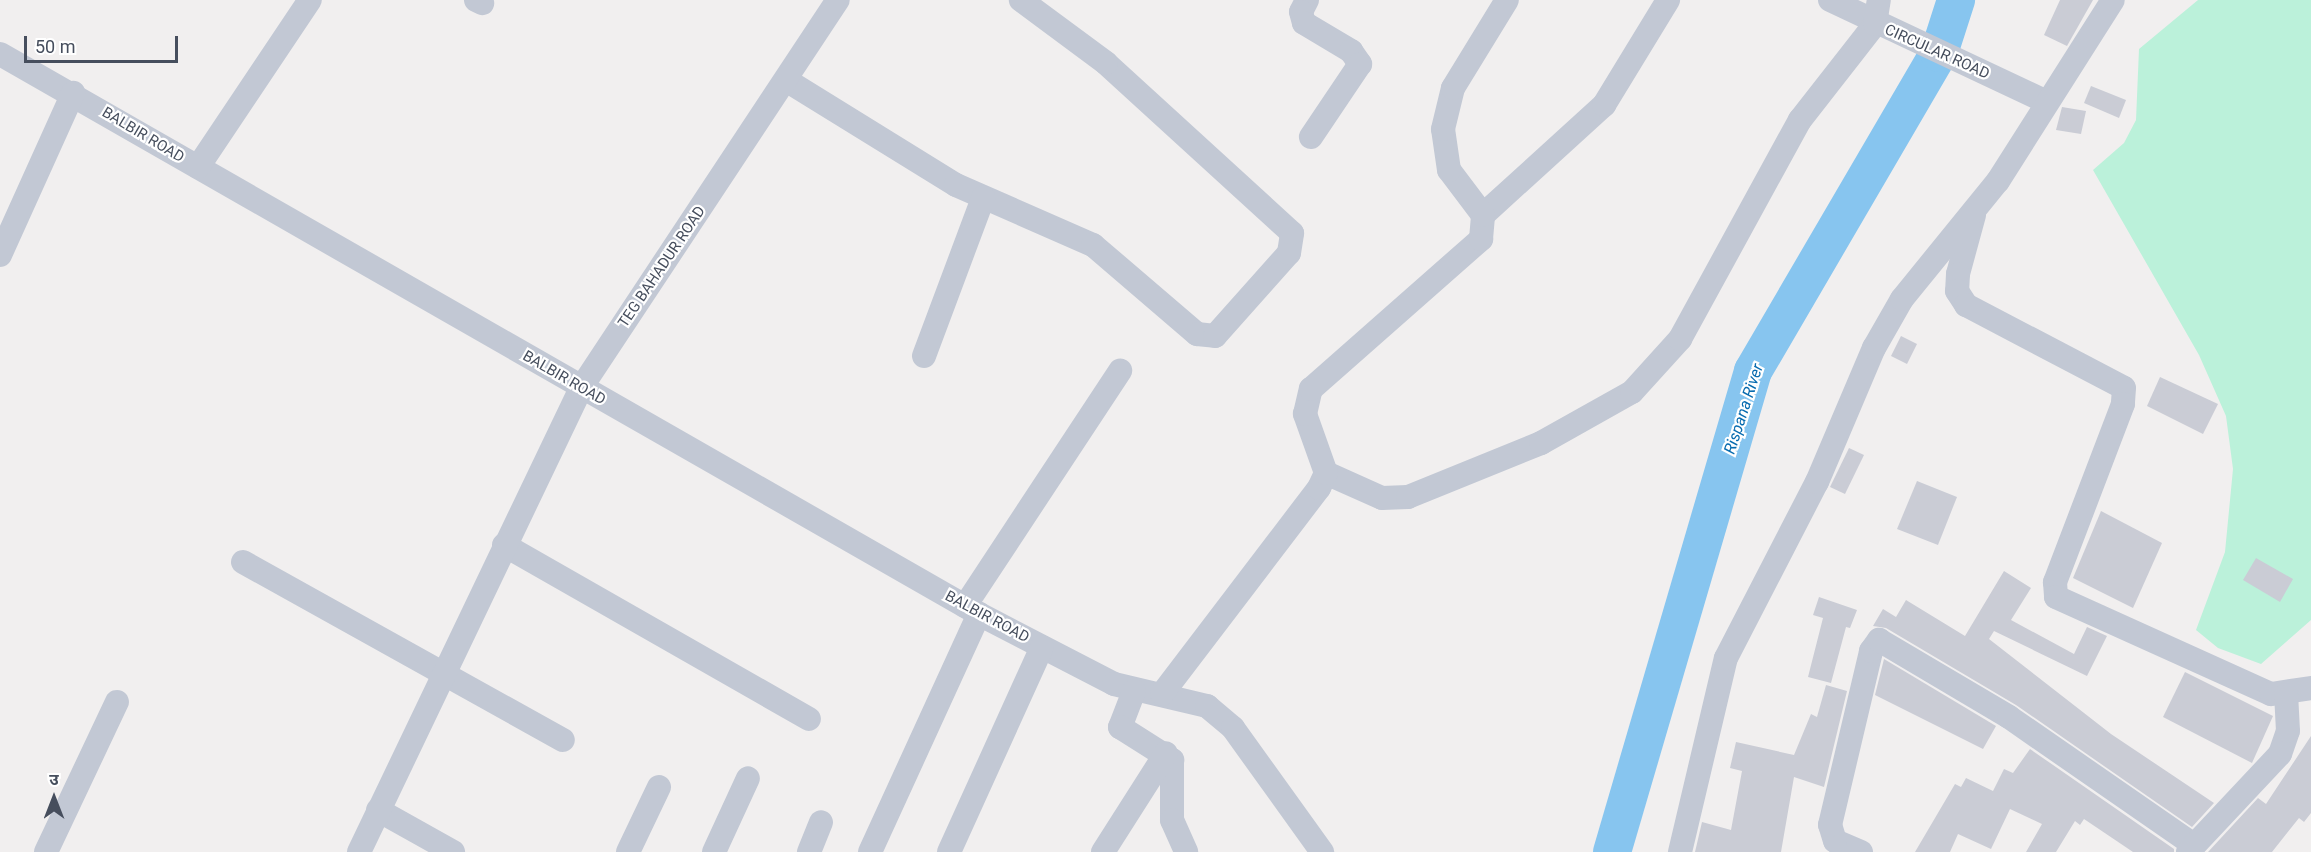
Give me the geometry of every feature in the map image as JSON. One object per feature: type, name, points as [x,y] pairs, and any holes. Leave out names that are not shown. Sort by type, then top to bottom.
[{"type":"street","points":[[198,168],[310,0]]},
{"type":"street","name":"TEG BAHADUR ROAD","points":[[359,852],[442,673],[582,388],[838,0]]},
{"type":"street","points":[[786,80],[983,198],[1093,245],[1206,337],[1225,328],[1294,243],[1288,225],[1106,63],[1021,0]]},
{"type":"street","points":[[1307,0],[1301,12],[1304,23],[1351,51],[1360,64],[1311,137]]},
{"type":"street","points":[[1507,0],[1453,88],[1443,129],[1449,170],[1483,215],[1484,228],[1473,249],[1311,389],[1305,414],[1326,473],[1382,498],[1408,497],[1541,443],[1632,392],[1680,339],[1800,120],[1875,24],[1880,0]]},
{"type":"street","points":[[1483,215],[1604,105],[1668,0]]},
{"type":"street","name":"CIRCULAR ROAD","points":[[1830,0],[1875,24],[2045,101]]},
{"type":"street","points":[[1680,852],[1726,658],[1817,482],[1874,348],[1902,299],[2011,162],[2045,101],[2113,0]]},
{"type":"street","name":"BALBIR ROAD","points":[[0,54],[73,93],[198,168],[972,610],[1134,691],[1188,699],[1221,715],[1322,852]]},
{"type":"street","points":[[0,255],[73,93]]},
{"type":"street","points":[[924,356],[983,198]]},
{"type":"street","points":[[1976,207],[1958,274],[1958,291],[1966,305],[2124,388],[2123,404],[2055,582],[2056,597],[2271,694],[2286,695],[2311,688]]},
{"type":"street","points":[[870,852],[972,610],[1120,371]]},
{"type":"street","points":[[1162,694],[1326,473]]},
{"type":"street","points":[[504,545],[809,719]]},
{"type":"street","points":[[243,562],[563,740]]},
{"type":"street","points":[[1857,851],[1835,841],[1830,825],[1870,651],[1880,640],[2009,717],[2191,848],[2280,754],[2288,731],[2286,695]]},
{"type":"street","points":[[949,852],[1042,647]]},
{"type":"street","points":[[1134,691],[1120,727],[1166,753],[1174,771],[1174,829],[1186,852]]},
{"type":"street","points":[[46,852],[117,702]]},
{"type":"street","points":[[1103,852],[1166,753]]},
{"type":"street","points":[[714,852],[748,778]]},
{"type":"street","points":[[628,852],[659,788]]},
{"type":"street","points":[[378,810],[453,852]]},
{"type":"street","points":[[809,852],[821,822]]},
{"type":"green space","points":[[2198,0],[2311,0],[2311,620],[2261,664],[2218,648],[2196,630],[2225,552],[2233,469],[2226,416],[2199,355],[2093,170],[2124,143],[2136,120],[2139,49]]},
{"type":"building","points":[[2060,0],[2093,0],[2067,46],[2044,35]]},
{"type":"building","points":[[2091,86],[2126,100],[2119,118],[2084,103]]},
{"type":"building","points":[[2062,107],[2086,111],[2081,134],[2056,130]]},
{"type":"building","points":[[1901,336],[1917,344],[1907,364],[1891,356]]},
{"type":"building","points":[[2160,377],[2218,404],[2203,434],[2147,406]]},
{"type":"building","points":[[1849,448],[1864,455],[1845,494],[1830,487]]},
{"type":"building","points":[[1917,481],[1957,497],[1938,545],[1897,529]]},
{"type":"building","points":[[2101,511],[2162,543],[2133,608],[2073,578]]},
{"type":"building","points":[[2256,558],[2293,579],[2280,602],[2243,580]]},
{"type":"building","points":[[2004,571],[2031,588],[2011,620],[2074,654],[2087,627],[2107,636],[2087,676],[1994,631],[1989,639],[2111,734],[2214,803],[2192,827],[2016,705],[1886,628],[1873,626],[1883,609],[1896,617],[1906,600],[1965,636]]},
{"type":"building","points":[[1819,597],[1857,610],[1850,628],[1846,627],[1831,683],[1808,677],[1823,618],[1813,615]]},
{"type":"building","points":[[1884,659],[1996,726],[1983,749],[1875,695]]},
{"type":"building","points":[[2185,672],[2273,716],[2252,763],[2163,717]]},
{"type":"building","points":[[1826,685],[1847,691],[1824,787],[1794,777],[1781,852],[1695,852],[1702,822],[1731,830],[1742,771],[1730,768],[1736,742],[1794,755],[1811,714],[1817,717]]},
{"type":"building","points":[[2311,736],[2311,813],[2304,822],[2299,818],[2272,852],[2208,852],[2258,798],[2266,804]]},
{"type":"building","points":[[2030,749],[2174,849],[2174,852],[2133,852],[2084,819],[2080,825],[2075,821],[2056,852],[2026,852],[2042,824],[2010,809],[1991,849],[1958,834],[1950,852],[1915,852],[1955,784],[1961,787],[1966,778],[1993,791],[2004,769],[2013,773]]},
{"type":"waterway","name":"Rispana River","points":[[1612,852],[1753,371],[1939,53],[1956,0]]}]
